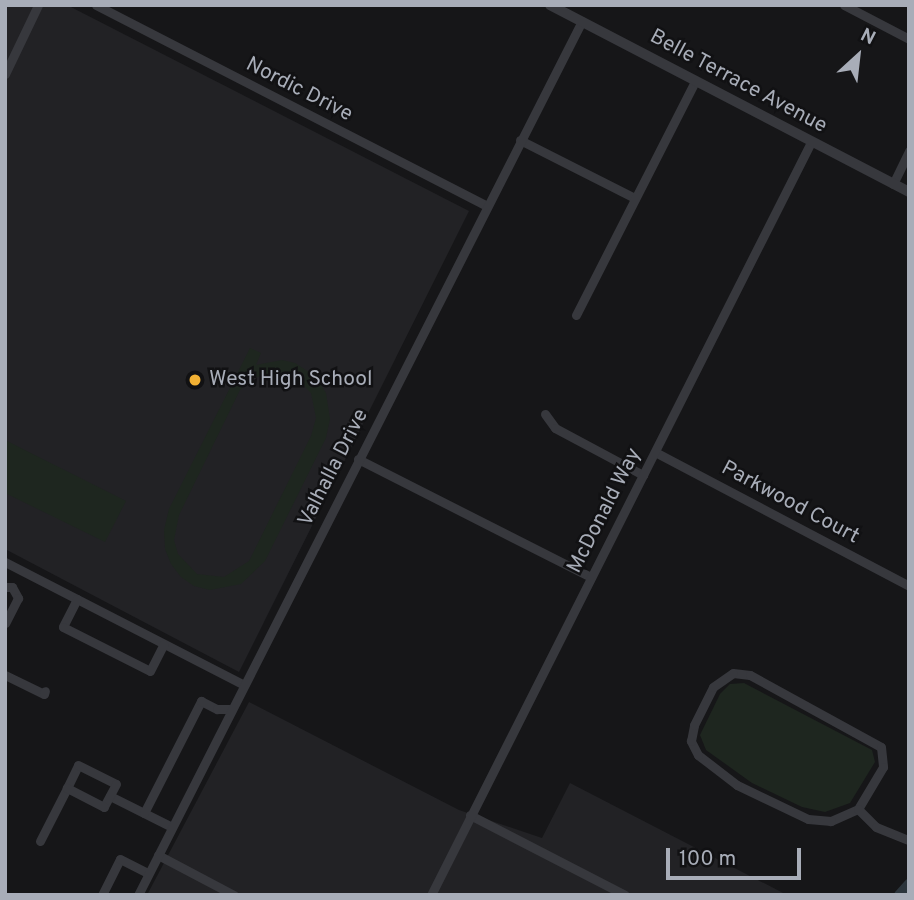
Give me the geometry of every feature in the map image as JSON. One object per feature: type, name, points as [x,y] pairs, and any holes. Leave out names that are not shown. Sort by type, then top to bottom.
[{"type":"street","points":[[5,74],[38,5]]},
{"type":"street","name":"Nordic Drive","points":[[96,5],[487,206]]},
{"type":"street","name":"Belle Terrace Avenue","points":[[550,5],[909,192]]},
{"type":"street","points":[[844,5],[909,39]]},
{"type":"street","name":"Valhalla Drive","points":[[138,895],[582,21]]},
{"type":"street","points":[[576,314],[695,82]]},
{"type":"street","points":[[520,141],[635,198]]},
{"type":"street","name":"McDonald Way","points":[[431,895],[811,142]]},
{"type":"street","points":[[893,184],[909,151]]},
{"type":"street","points":[[545,414],[555,428],[643,475]]},
{"type":"street","name":"Parkwood Court","points":[[654,452],[909,586]]},
{"type":"street","points":[[358,459],[591,578]]},
{"type":"street","points":[[5,562],[244,685]]},
{"type":"street","points":[[5,623],[18,598],[8,587],[20,570]]},
{"type":"street","points":[[77,599],[63,627],[150,671],[164,643]]},
{"type":"street","points":[[733,673],[750,675],[877,741],[884,753],[883,766],[858,809],[831,821],[808,819],[754,794],[698,755],[691,741],[691,733],[713,687],[733,673]]},
{"type":"street","points":[[5,675],[44,694],[45,691]]},
{"type":"street","points":[[144,813],[201,701],[216,709],[231,709]]},
{"type":"street","points":[[40,841],[78,765],[116,784],[104,807],[67,788]]},
{"type":"street","points":[[110,796],[172,827]]},
{"type":"street","points":[[858,809],[876,827],[909,841]]},
{"type":"street","points":[[470,815],[625,895]]},
{"type":"street","points":[[158,855],[234,895]]},
{"type":"street","points":[[102,895],[120,859],[148,873]]},
{"type":"shaded area","name":"West High School","points":[[5,5],[67,5],[469,211],[239,672],[5,549]]},
{"type":"shaded area","points":[[250,348],[261,353],[256,365],[282,360],[295,363],[315,376],[326,393],[330,419],[326,438],[265,561],[241,584],[210,590],[194,586],[181,577],[171,564],[165,549],[164,530],[169,509]],"holes":[[[277,372],[294,376],[311,393],[316,418],[311,436],[249,561],[224,577],[197,574],[178,554],[174,540],[179,515],[240,390],[253,378]]]},
{"type":"shaded area","points":[[5,440],[126,501],[105,542],[5,493]]},
{"type":"shaded area","points":[[744,683],[872,750],[875,762],[850,803],[825,812],[802,807],[752,783],[706,750],[700,735],[720,694],[730,684]]},
{"type":"shaded area","points":[[249,702],[459,810],[542,838],[570,783],[787,895],[147,895]]},
{"type":"waterway","points":[[899,895],[909,884]]},
{"type":"place","name":"West High School","points":[[195,380]]}]
